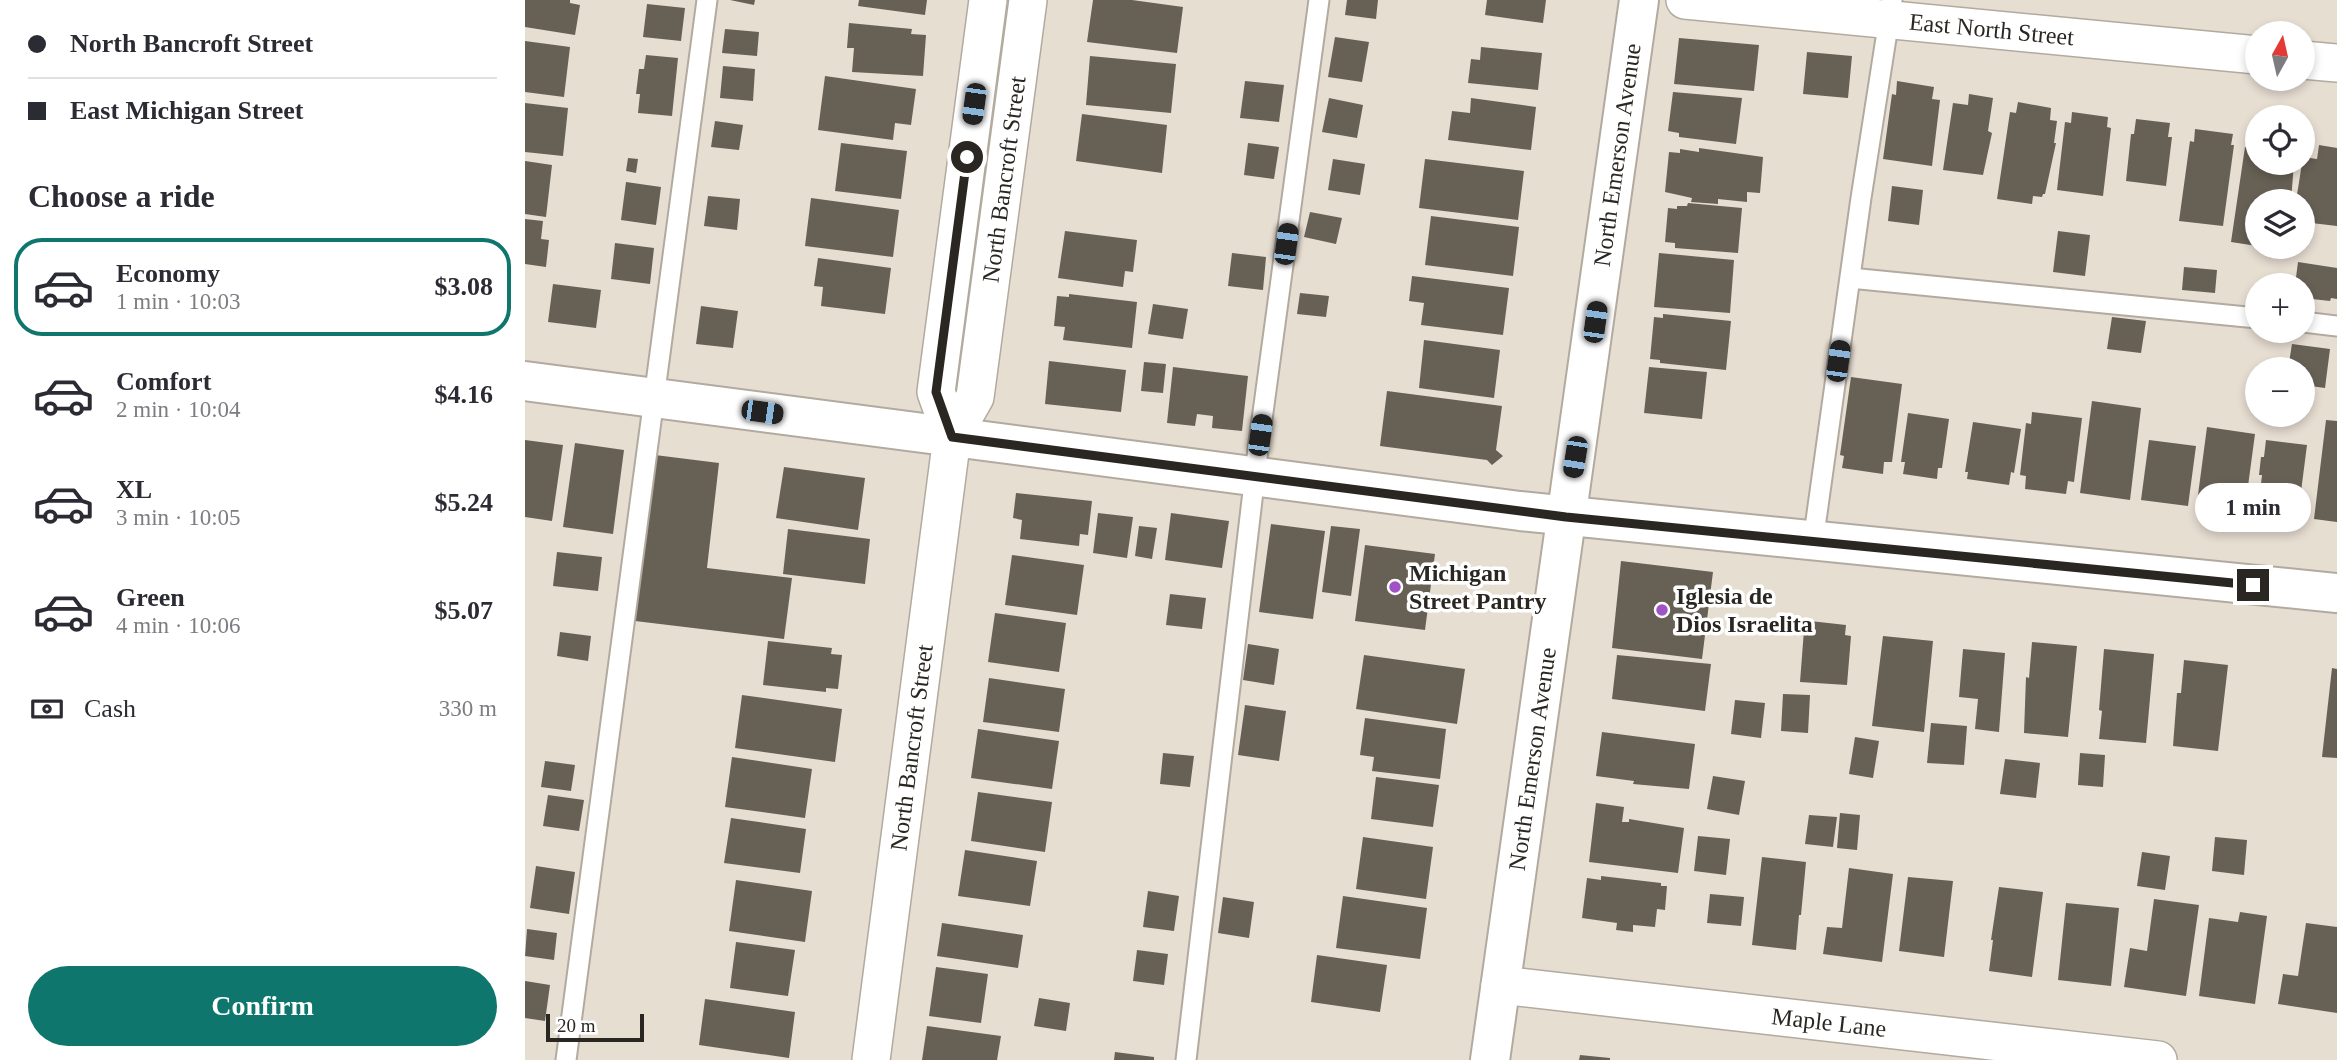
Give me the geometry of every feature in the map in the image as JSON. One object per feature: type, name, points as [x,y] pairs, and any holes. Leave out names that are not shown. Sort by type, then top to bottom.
[{"type":"main road","name":"North Emerson Avenue","points":[[1490,1060],[1639,0]]},
{"type":"main road","points":[[525,381],[1566,517],[2337,593]]},
{"type":"street","name":"North Bancroft Street","points":[[952,437],[936,392],[988,0]]},
{"type":"street","name":"North Bancroft Street","points":[[871,1060],[952,437],[975,397],[1028,0]]},
{"type":"street","name":"East North Street","points":[[1685,0],[1890,10],[2245,54]]},
{"type":"street","points":[[2315,61],[2337,63]]},
{"type":"street","name":"Maple Lane","points":[[1500,985],[2158,1060]]},
{"type":"lane","points":[[566,1060],[708,0]]},
{"type":"lane","points":[[1186,1060],[1255,476],[1319,0]]},
{"type":"lane","points":[[1813,542],[1890,10]]},
{"type":"lane","points":[[1850,278],[2245,317]]},
{"type":"lane","points":[[2315,323],[2337,326]]},
{"type":"building","points":[[525,0],[570,0],[570,3],[580,5],[575,35],[525,27]]},
{"type":"building","points":[[730,0],[755,0],[754,5]]},
{"type":"building","points":[[859,0],[927,0],[925,15],[858,6]]},
{"type":"building","points":[[1093,0],[1132,0],[1183,7],[1177,53],[1087,42]]},
{"type":"building","points":[[1347,0],[1378,0],[1376,19],[1345,15]]},
{"type":"building","points":[[1487,0],[1546,0],[1543,23],[1485,15]]},
{"type":"building","points":[[647,4],[685,8],[681,41],[643,37]]},
{"type":"building","points":[[849,23],[912,29],[911,34],[926,35],[923,76],[852,72],[854,48],[847,48]]},
{"type":"building","points":[[725,29],[759,32],[757,56],[722,53]]},
{"type":"building","points":[[1335,37],[1369,42],[1362,82],[1328,77]]},
{"type":"building","points":[[1679,38],[1759,45],[1754,91],[1674,84]]},
{"type":"building","points":[[525,41],[570,47],[564,97],[525,92]]},
{"type":"building","points":[[1481,47],[1542,53],[1538,90],[1468,83],[1471,59],[1480,60]]},
{"type":"building","points":[[1807,52],[1852,56],[1848,98],[1803,94]]},
{"type":"building","points":[[646,55],[678,58],[672,116],[638,113],[640,94],[636,94],[639,69],[644,69]]},
{"type":"building","points":[[1090,56],[1176,64],[1171,113],[1086,105]]},
{"type":"building","points":[[723,66],[755,69],[753,101],[720,98]]},
{"type":"building","points":[[825,76],[916,89],[911,125],[895,123],[893,140],[818,130]]},
{"type":"building","points":[[1245,81],[1284,85],[1279,122],[1240,118]]},
{"type":"building","points":[[1897,81],[1934,87],[1932,99],[1940,100],[1932,166],[1883,159],[1892,94],[1896,95]]},
{"type":"building","points":[[1673,92],[1742,98],[1736,144],[1679,137],[1679,133],[1668,131]]},
{"type":"building","points":[[1969,94],[1993,98],[1988,131],[1992,133],[1983,175],[1943,170],[1953,103],[1968,105]]},
{"type":"building","points":[[1329,98],[1363,105],[1357,138],[1322,132]]},
{"type":"building","points":[[1471,98],[1536,107],[1531,150],[1448,140],[1452,111],[1470,113]]},
{"type":"building","points":[[2018,102],[2051,108],[2050,120],[2057,121],[2056,143],[2045,194],[2042,197],[2033,196],[2032,204],[1997,199],[2010,112],[2016,113]]},
{"type":"building","points":[[525,103],[568,108],[563,156],[525,152]]},
{"type":"building","points":[[2072,112],[2108,117],[2107,127],[2111,128],[2103,196],[2057,190],[2065,122],[2071,123]]},
{"type":"building","points":[[1082,114],[1167,125],[1162,173],[1076,161]]},
{"type":"building","points":[[2136,119],[2170,123],[2168,137],[2172,137],[2166,186],[2126,181],[2131,134],[2134,134]]},
{"type":"building","points":[[715,121],[743,125],[739,150],[711,147]]},
{"type":"building","points":[[2195,129],[2233,134],[2231,145],[2234,145],[2223,226],[2179,221],[2190,141],[2194,142]]},
{"type":"building","points":[[841,143],[907,151],[901,199],[835,191]]},
{"type":"building","points":[[1248,143],[1279,147],[1274,179],[1244,175]]},
{"type":"building","points":[[2319,145],[2337,148],[2337,226],[2315,223],[2315,189],[2298,189],[2300,175],[2315,175]]},
{"type":"building","points":[[2245,147],[2245,175],[2293,175],[2292,189],[2245,189],[2245,244],[2231,242]]},
{"type":"building","points":[[1699,148],[1763,157],[1760,193],[1747,192],[1747,202],[1718,199],[1718,204],[1691,202],[1692,198],[1665,192],[1669,152],[1680,153],[1680,149],[1699,152]]},
{"type":"building","points":[[628,158],[638,159],[636,173],[626,171]]},
{"type":"building","points":[[1333,159],[1365,164],[1360,195],[1328,190]]},
{"type":"building","points":[[1425,159],[1524,171],[1518,220],[1419,208]]},
{"type":"building","points":[[525,161],[552,165],[546,217],[525,214]]},
{"type":"building","points":[[626,182],[661,187],[656,225],[621,220]]},
{"type":"building","points":[[1892,186],[1923,190],[1919,225],[1888,221]]},
{"type":"building","points":[[708,196],[740,199],[737,230],[704,226]]},
{"type":"building","points":[[811,198],[899,210],[893,257],[805,246]]},
{"type":"building","points":[[1688,203],[1742,208],[1738,253],[1675,248],[1675,243],[1665,242],[1668,208],[1677,209],[1677,206],[1687,206]]},
{"type":"building","points":[[1310,212],[1342,218],[1336,244],[1304,237]]},
{"type":"building","points":[[1431,216],[1519,227],[1513,276],[1425,265]]},
{"type":"building","points":[[525,219],[543,221],[541,239],[549,240],[546,267],[525,264]]},
{"type":"building","points":[[1065,231],[1137,240],[1133,272],[1125,271],[1123,287],[1058,278]]},
{"type":"building","points":[[2058,231],[2090,235],[2085,276],[2053,272]]},
{"type":"building","points":[[615,243],[654,248],[650,284],[611,279]]},
{"type":"building","points":[[1232,253],[1266,257],[1263,290],[1228,286]]},
{"type":"building","points":[[1659,253],[1734,260],[1730,313],[1654,307]]},
{"type":"building","points":[[818,258],[891,268],[885,314],[821,306],[823,287],[814,286]]},
{"type":"building","points":[[2298,262],[2337,268],[2337,299],[2315,299],[2315,273],[2297,273]]},
{"type":"building","points":[[2184,267],[2217,270],[2215,293],[2182,290]]},
{"type":"building","points":[[1412,276],[1509,288],[1503,335],[1421,325],[1424,303],[1409,301]]},
{"type":"building","points":[[553,284],[601,290],[596,328],[548,322]]},
{"type":"building","points":[[1300,293],[1329,296],[1326,317],[1297,314]]},
{"type":"building","points":[[1069,294],[1137,302],[1132,348],[1063,340],[1065,327],[1054,326],[1057,296],[1069,297]]},
{"type":"building","points":[[1153,304],[1188,309],[1183,339],[1148,334]]},
{"type":"building","points":[[701,306],[738,311],[733,348],[696,344]]},
{"type":"building","points":[[1663,314],[1731,321],[1726,370],[1660,363],[1660,360],[1650,359],[1654,317],[1663,318]]},
{"type":"building","points":[[2112,317],[2146,321],[2141,353],[2107,349]]},
{"type":"building","points":[[1424,340],[1500,350],[1494,398],[1419,388]]},
{"type":"building","points":[[2292,344],[2330,349],[2325,388],[2315,387],[2315,357],[2290,357]]},
{"type":"building","points":[[1049,361],[1126,370],[1121,412],[1045,404]]},
{"type":"building","points":[[1144,362],[1166,364],[1163,393],[1141,391]]},
{"type":"building","points":[[1173,367],[1248,376],[1242,431],[1212,428],[1213,416],[1197,414],[1195,426],[1167,423]]},
{"type":"building","points":[[1649,367],[1707,372],[1702,419],[1644,413]]},
{"type":"building","points":[[1851,377],[1902,384],[1892,462],[1884,462],[1883,474],[1842,468],[1844,456],[1840,455]]},
{"type":"building","points":[[1387,391],[1502,406],[1496,450],[1503,456],[1492,465],[1487,460],[1380,446]]},
{"type":"building","points":[[2092,401],[2141,408],[2130,500],[2080,493]]},
{"type":"building","points":[[2032,412],[2082,418],[2074,482],[2068,481],[2066,494],[2025,489],[2026,476],[2020,475],[2026,423],[2031,424]]},
{"type":"building","points":[[1908,413],[1949,419],[1942,468],[1938,468],[1937,479],[1903,474],[1905,462],[1901,462]]},
{"type":"building","points":[[2326,420],[2337,421],[2337,522],[2314,519]]},
{"type":"building","points":[[1973,422],[2021,429],[2014,473],[2011,472],[2009,485],[1967,479],[1968,472],[1965,472]]},
{"type":"building","points":[[2207,427],[2255,434],[2244,516],[2196,510]]},
{"type":"building","points":[[525,440],[563,445],[552,521],[525,517]]},
{"type":"building","points":[[2149,440],[2196,446],[2188,506],[2141,500]]},
{"type":"building","points":[[2266,440],[2307,445],[2298,515],[2258,510],[2261,457],[2264,457]]},
{"type":"building","points":[[575,443],[624,450],[613,534],[563,527]]},
{"type":"building","points":[[655,455],[719,463],[707,568],[792,578],[784,639],[635,621]]},
{"type":"building","points":[[784,467],[865,478],[858,530],[776,518]]},
{"type":"building","points":[[1016,493],[1092,501],[1088,535],[1080,534],[1079,546],[1020,539],[1022,520],[1013,518]]},
{"type":"building","points":[[1098,513],[1133,517],[1127,558],[1093,553]]},
{"type":"building","points":[[1171,513],[1229,521],[1222,568],[1165,560]]},
{"type":"building","points":[[1271,524],[1325,531],[1313,619],[1259,612]]},
{"type":"building","points":[[1139,526],[1157,528],[1152,559],[1135,556]]},
{"type":"building","points":[[1331,526],[1360,529],[1351,596],[1322,592]]},
{"type":"building","points":[[788,529],[870,539],[865,584],[783,574]]},
{"type":"building","name":"Michigan Street Pantry","points":[[1365,545],[1435,554],[1425,630],[1355,621]]},
{"type":"building","points":[[557,552],[602,557],[598,591],[553,586]]},
{"type":"building","points":[[1012,555],[1084,565],[1077,615],[1005,605]]},
{"type":"building","name":"Iglesia de Dios Israelita","points":[[1621,561],[1713,572],[1702,659],[1612,648]]},
{"type":"building","points":[[1170,594],[1206,598],[1202,629],[1166,625]]},
{"type":"building","points":[[995,613],[1066,623],[1059,672],[988,662]]},
{"type":"building","points":[[1810,621],[1846,625],[1845,635],[1851,636],[1847,685],[1800,682],[1804,630],[1809,631]]},
{"type":"building","points":[[560,632],[591,636],[588,661],[557,656]]},
{"type":"building","points":[[1883,636],[1933,641],[1924,732],[1872,726]]},
{"type":"building","points":[[768,641],[832,648],[831,654],[842,655],[838,689],[826,688],[826,692],[763,685]]},
{"type":"building","points":[[2032,642],[2077,646],[2068,737],[2024,733],[2026,677],[2029,678]]},
{"type":"building","points":[[1248,644],[1279,649],[1274,685],[1243,680]]},
{"type":"building","points":[[1963,649],[2005,653],[1999,732],[1975,729],[1978,699],[1959,697]]},
{"type":"building","points":[[2104,649],[2154,654],[2146,743],[2099,739]]},
{"type":"building","points":[[1364,655],[1465,669],[1457,724],[1356,709]]},
{"type":"building","points":[[1617,655],[1711,664],[1705,711],[1612,699]]},
{"type":"building","points":[[2184,660],[2228,665],[2218,751],[2173,746],[2177,693],[2181,693]]},
{"type":"building","points":[[2332,668],[2337,669],[2337,758],[2322,757]]},
{"type":"building","points":[[989,678],[1065,689],[1059,732],[983,722]]},
{"type":"building","points":[[1783,694],[1810,695],[1808,733],[1781,731]]},
{"type":"building","points":[[742,695],[842,709],[835,762],[735,748]]},
{"type":"building","points":[[1735,700],[1765,703],[1761,738],[1731,734]]},
{"type":"building","points":[[1245,705],[1286,711],[1279,761],[1238,755]]},
{"type":"building","points":[[1365,718],[1446,729],[1440,779],[1372,771],[1374,757],[1360,755]]},
{"type":"building","points":[[1931,723],[1967,726],[1964,765],[1927,763]]},
{"type":"building","points":[[978,729],[1059,741],[1052,789],[971,778]]},
{"type":"building","points":[[1602,732],[1695,744],[1689,789],[1633,784],[1634,781],[1596,776]]},
{"type":"building","points":[[1855,737],[1879,741],[1873,778],[1849,774]]},
{"type":"building","points":[[1163,753],[1194,756],[1190,787],[1160,784]]},
{"type":"building","points":[[2080,753],[2105,755],[2103,787],[2078,785]]},
{"type":"building","points":[[732,757],[812,769],[805,818],[725,807]]},
{"type":"building","points":[[2005,759],[2040,763],[2036,798],[2000,794]]},
{"type":"building","points":[[545,761],[575,765],[571,791],[541,787]]},
{"type":"building","points":[[1713,776],[1745,781],[1739,815],[1707,809]]},
{"type":"building","points":[[1376,777],[1439,785],[1433,827],[1371,819]]},
{"type":"building","points":[[978,792],[1052,802],[1045,852],[971,841]]},
{"type":"building","points":[[548,795],[584,800],[579,831],[543,826]]},
{"type":"building","points":[[1596,803],[1624,807],[1622,822],[1629,822],[1629,819],[1684,828],[1678,873],[1589,862]]},
{"type":"building","points":[[1840,813],[1860,815],[1857,850],[1837,848]]},
{"type":"building","points":[[1809,815],[1837,817],[1833,847],[1805,844]]},
{"type":"building","points":[[731,818],[806,829],[800,873],[724,863]]},
{"type":"building","points":[[1698,836],[1730,839],[1726,875],[1694,871]]},
{"type":"building","points":[[1363,837],[1433,847],[1426,899],[1356,889]]},
{"type":"building","points":[[2215,837],[2247,840],[2244,875],[2212,871]]},
{"type":"building","points":[[965,850],[1037,861],[1030,906],[958,896]]},
{"type":"building","points":[[2142,852],[2170,856],[2165,890],[2137,886]]},
{"type":"building","points":[[1762,857],[1806,862],[1796,950],[1752,945]]},
{"type":"building","points":[[536,866],[575,872],[569,914],[530,908]]},
{"type":"building","points":[[1849,868],[1893,874],[1882,962],[1823,954],[1827,927],[1842,928]]},
{"type":"building","points":[[1601,876],[1667,886],[1665,910],[1657,909],[1655,927],[1633,925],[1633,932],[1616,930],[1617,923],[1582,918],[1587,878],[1601,880]]},
{"type":"building","points":[[1908,877],[1953,881],[1944,957],[1899,951]]},
{"type":"building","points":[[736,880],[812,891],[805,942],[729,931]]},
{"type":"building","points":[[1999,887],[2043,892],[2032,977],[1989,971]]},
{"type":"building","points":[[1148,891],[1179,896],[1174,931],[1143,927]]},
{"type":"building","points":[[1710,894],[1744,897],[1741,926],[1707,923]]},
{"type":"building","points":[[1343,896],[1427,908],[1420,959],[1336,948]]},
{"type":"building","points":[[1223,897],[1254,902],[1249,938],[1218,933]]},
{"type":"building","points":[[2154,899],[2199,905],[2186,996],[2124,987],[2130,948],[2147,951]]},
{"type":"building","points":[[2066,903],[2119,908],[2111,986],[2058,980]]},
{"type":"building","points":[[2240,912],[2267,916],[2255,1004],[2199,996],[2209,918],[2238,922]]},
{"type":"building","points":[[942,923],[1023,935],[1018,968],[937,956]]},
{"type":"building","points":[[2306,923],[2337,927],[2337,1013],[2278,1004],[2283,974],[2298,976]]},
{"type":"building","points":[[527,929],[557,933],[554,960],[525,956]]},
{"type":"building","points":[[736,942],[795,950],[788,996],[730,988]]},
{"type":"building","points":[[1137,950],[1168,954],[1164,985],[1133,981]]},
{"type":"building","points":[[1317,955],[1387,965],[1380,1012],[1311,1002]]},
{"type":"building","points":[[936,967],[988,974],[981,1023],[929,1016]]},
{"type":"building","points":[[525,981],[550,985],[545,1021],[525,1018]]},
{"type":"building","points":[[1039,998],[1070,1003],[1066,1031],[1034,1026]]},
{"type":"building","points":[[705,999],[795,1012],[789,1058],[699,1045]]},
{"type":"building","points":[[927,1026],[1001,1036],[997,1060],[922,1060]]},
{"type":"building","points":[[1115,1052],[1154,1057],[1154,1060],[1114,1060]]},
{"type":"building","points":[[1580,1055],[1610,1058],[1610,1060],[1579,1060]]},
{"type":"place","name":"Michigan Street Pantry","points":[[1395,587]]},
{"type":"place","name":"Iglesia de Dios Israelita","points":[[1662,610]]},
{"type":"route","points":[[967,157],[936,392],[952,437],[1566,517],[2253,585]]}]
